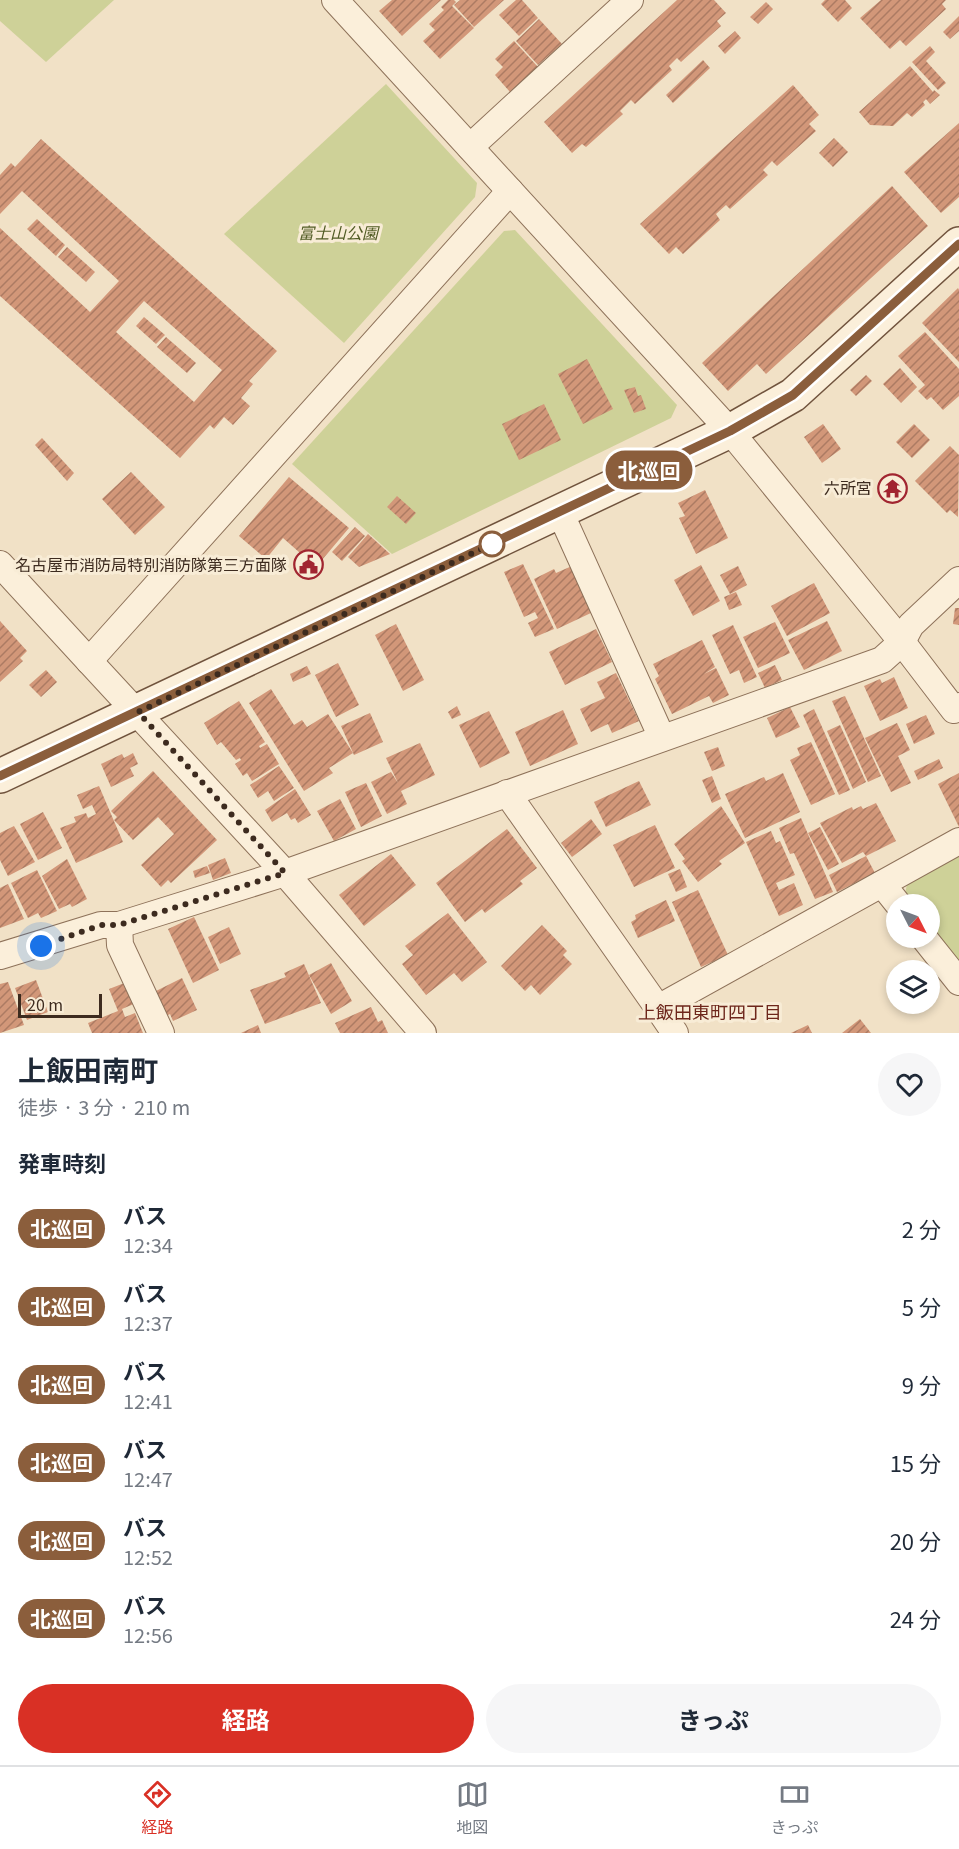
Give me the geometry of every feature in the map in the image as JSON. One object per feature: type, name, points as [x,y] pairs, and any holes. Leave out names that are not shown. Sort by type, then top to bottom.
[{"type":"street","points":[[335,0],[730,431],[957,711]]},
{"type":"street","points":[[470,147],[630,0]]},
{"type":"street","points":[[88,661],[510,191]]},
{"type":"street","points":[[0,776],[730,431],[793,395],[959,244]]},
{"type":"street","points":[[560,512],[662,738]]},
{"type":"street","points":[[0,564],[285,873],[423,1033]]},
{"type":"street","points":[[0,956],[101,925],[119,925],[285,873],[882,660],[902,642],[911,625],[959,580]]},
{"type":"street","points":[[507,793],[675,1033]]},
{"type":"street","points":[[658,1008],[959,841]]},
{"type":"street","points":[[882,884],[890,894]]},
{"type":"street","points":[[119,925],[120,945],[161,1033]]},
{"type":"street","points":[[932,948],[959,982]]},
{"type":"green space","points":[[0,0],[114,0],[46,62],[0,21]]},
{"type":"green space","name":"富士山公園","points":[[386,84],[477,183],[475,197],[344,343],[224,234]]},
{"type":"green space","points":[[515,230],[677,405],[671,418],[392,554],[292,464],[504,231]]},
{"type":"green space","points":[[959,856],[959,962],[940,938],[940,894],[905,894],[907,884]]},
{"type":"building","points":[[392,0],[441,0],[402,36],[379,11]]},
{"type":"building","points":[[448,0],[456,2],[452,6],[474,28],[440,59],[423,41],[435,30],[429,24],[444,10],[441,7]]},
{"type":"building","points":[[460,0],[504,0],[474,27],[454,5]]},
{"type":"building","points":[[516,0],[522,0],[538,18],[519,36],[499,15]]},
{"type":"building","points":[[677,0],[714,0],[726,13],[717,21],[721,26],[681,62],[677,58],[669,66],[672,70],[635,104],[631,100],[620,111],[623,114],[586,147],[582,144],[572,153],[544,122]]},
{"type":"building","points":[[825,0],[845,0],[852,8],[838,22],[821,4]]},
{"type":"building","points":[[881,0],[946,0],[942,4],[946,9],[906,46],[900,40],[890,49],[860,18]]},
{"type":"building","points":[[766,2],[773,9],[758,24],[750,17]]},
{"type":"building","points":[[959,16],[959,31],[950,39],[943,32]]},
{"type":"building","points":[[539,19],[562,44],[538,65],[516,41]]},
{"type":"building","points":[[735,31],[741,38],[725,54],[718,46]]},
{"type":"building","points":[[514,41],[538,67],[510,92],[495,75],[503,67],[495,59]]},
{"type":"building","points":[[930,46],[935,52],[926,61],[946,83],[938,90],[912,62]]},
{"type":"building","points":[[703,60],[710,68],[673,103],[666,95]]},
{"type":"building","points":[[910,66],[933,92],[934,90],[940,95],[930,104],[926,99],[923,102],[925,105],[912,117],[907,113],[893,126],[870,125],[859,112]]},
{"type":"building","points":[[793,85],[819,115],[809,124],[816,131],[777,166],[772,161],[763,170],[768,175],[730,209],[726,205],[716,214],[720,220],[683,254],[676,247],[669,254],[640,224]]},
{"type":"building","points":[[959,123],[959,197],[941,213],[904,172]]},
{"type":"building","points":[[834,138],[848,152],[833,167],[819,153]]},
{"type":"building","points":[[41,139],[277,351],[249,381],[253,384],[241,398],[250,406],[233,425],[224,417],[214,429],[210,425],[180,458],[0,296],[0,228],[90,312],[119,281],[22,191],[0,214],[0,175],[11,163],[15,167]],"holes":[[[144,301],[222,370],[194,402],[116,332]]]},
{"type":"building","points":[[892,186],[928,226],[766,374],[757,364],[728,391],[702,363]]},
{"type":"building","points":[[37,219],[65,245],[56,256],[27,229]]},
{"type":"building","points":[[67,247],[95,272],[86,282],[58,257]]},
{"type":"building","points":[[958,288],[959,290],[959,362],[922,323]]},
{"type":"building","points":[[144,317],[165,335],[156,344],[136,326]]},
{"type":"building","points":[[925,332],[959,369],[959,396],[943,410],[931,397],[927,400],[918,391],[925,385],[898,356]]},
{"type":"building","points":[[166,337],[196,363],[187,373],[157,347]]},
{"type":"building","points":[[587,359],[613,409],[583,424],[558,374]]},
{"type":"building","points":[[900,368],[917,387],[901,403],[883,384]]},
{"type":"building","points":[[866,375],[872,381],[856,396],[850,390]]},
{"type":"building","points":[[635,387],[646,409],[634,413],[624,390]]},
{"type":"building","points":[[544,404],[561,440],[519,460],[502,424]]},
{"type":"building","points":[[823,424],[841,449],[822,463],[804,437]]},
{"type":"building","points":[[914,424],[930,440],[912,458],[896,442]]},
{"type":"building","points":[[42,438],[74,473],[67,481],[35,445]]},
{"type":"building","points":[[950,446],[959,455],[958,517],[950,510],[947,513],[915,481]]},
{"type":"building","points":[[131,472],[165,507],[135,535],[102,499]]},
{"type":"building","points":[[289,477],[349,528],[316,567],[283,538],[266,559],[239,536]]},
{"type":"building","points":[[705,490],[728,538],[696,554],[679,518],[685,516],[678,503]]},
{"type":"building","points":[[397,496],[416,513],[406,524],[387,507]]},
{"type":"building","points":[[355,527],[365,536],[342,561],[332,552]]},
{"type":"building","points":[[368,534],[390,554],[359,567],[348,557]]},
{"type":"building","points":[[523,564],[554,629],[535,637],[528,623],[538,618],[535,612],[524,617],[504,572]]},
{"type":"building","points":[[701,565],[720,601],[693,616],[674,580]]},
{"type":"building","points":[[572,566],[593,612],[557,629],[534,579],[554,569],[556,573]]},
{"type":"building","points":[[738,566],[747,585],[730,594],[720,575]]},
{"type":"building","points":[[814,583],[830,613],[787,636],[771,606]]},
{"type":"building","points":[[736,592],[742,605],[729,610],[724,597]]},
{"type":"building","points":[[955,608],[959,608],[959,625],[953,624]]},
{"type":"building","points":[[0,621],[27,651],[20,658],[23,661],[0,682]]},
{"type":"building","points":[[827,621],[842,651],[804,670],[788,640]]},
{"type":"building","points":[[775,622],[790,653],[758,668],[743,637]]},
{"type":"building","points":[[396,624],[424,680],[403,691],[375,635]]},
{"type":"building","points":[[733,625],[757,677],[744,683],[739,670],[730,674],[712,635]]},
{"type":"building","points":[[596,629],[612,662],[565,685],[549,652]]},
{"type":"building","points":[[702,640],[715,667],[704,674],[716,668],[729,695],[713,703],[709,696],[672,714],[655,679],[659,676],[653,664]]},
{"type":"building","points":[[338,663],[359,705],[336,717],[315,675]]},
{"type":"building","points":[[775,665],[782,680],[765,688],[758,673]]},
{"type":"building","points":[[307,666],[311,674],[293,682],[290,674]]},
{"type":"building","points":[[46,670],[57,682],[41,697],[29,685]]},
{"type":"building","points":[[616,673],[639,721],[612,733],[608,724],[591,732],[580,709],[605,698],[597,682]]},
{"type":"building","points":[[894,677],[908,708],[880,721],[864,686],[880,679],[882,683]]},
{"type":"building","points":[[271,689],[294,725],[302,720],[307,727],[328,714],[353,753],[329,768],[333,773],[304,791],[249,703]]},
{"type":"building","points":[[845,696],[881,776],[868,782],[832,701]]},
{"type":"building","points":[[239,701],[265,742],[259,746],[260,748],[267,744],[279,764],[252,781],[247,773],[243,776],[235,764],[241,760],[240,758],[236,760],[221,742],[217,745],[204,723]]},
{"type":"building","points":[[457,706],[461,715],[452,719],[448,712]]},
{"type":"building","points":[[790,707],[800,727],[776,738],[767,718]]},
{"type":"building","points":[[814,709],[850,790],[839,795],[803,715]]},
{"type":"building","points":[[563,710],[578,744],[530,766],[515,732]]},
{"type":"building","points":[[489,711],[510,753],[480,768],[459,725]]},
{"type":"building","points":[[370,713],[383,742],[354,755],[341,726]]},
{"type":"building","points":[[926,715],[935,734],[914,744],[906,724]]},
{"type":"building","points":[[897,723],[910,750],[898,756],[911,783],[891,792],[865,738]]},
{"type":"building","points":[[840,725],[866,782],[853,789],[827,731]]},
{"type":"building","points":[[811,742],[835,794],[811,805],[790,760],[800,755],[797,748]]},
{"type":"building","points":[[420,743],[435,775],[401,791],[407,804],[387,814],[371,782],[391,772],[398,783],[386,758]]},
{"type":"building","points":[[718,747],[725,766],[712,771],[704,752]]},
{"type":"building","points":[[133,753],[138,764],[130,768],[134,776],[111,787],[101,764],[122,754],[124,758]]},
{"type":"building","points":[[939,759],[943,768],[918,780],[914,771]]},
{"type":"building","points":[[279,766],[294,788],[274,801],[268,791],[258,798],[250,785]]},
{"type":"building","points":[[153,771],[217,840],[171,883],[168,880],[161,887],[141,865],[174,834],[158,817],[133,840],[114,820],[117,817],[111,811]]},
{"type":"building","points":[[783,773],[800,812],[745,838],[725,794],[764,777],[766,781]]},
{"type":"building","points":[[959,773],[959,827],[938,784]]},
{"type":"building","points":[[712,776],[721,799],[712,803],[702,780]]},
{"type":"building","points":[[639,781],[651,805],[606,827],[594,802]]},
{"type":"building","points":[[366,783],[382,816],[361,827],[345,792]]},
{"type":"building","points":[[99,786],[123,842],[76,863],[60,828],[76,822],[74,817],[86,813],[88,818],[96,814],[92,805],[83,809],[77,795]]},
{"type":"building","points":[[295,789],[311,815],[298,823],[295,818],[291,820],[287,813],[272,822],[265,810]]},
{"type":"building","points":[[340,799],[356,829],[334,841],[317,811]]},
{"type":"building","points":[[876,803],[896,841],[866,856],[863,852],[842,863],[820,823],[852,807],[853,810],[861,806],[863,809]]},
{"type":"building","points":[[721,806],[745,843],[719,861],[722,864],[698,882],[682,861],[685,859],[674,844]]},
{"type":"building","points":[[43,812],[62,848],[38,860],[20,824]]},
{"type":"building","points":[[801,818],[833,892],[815,899],[794,853],[790,854],[779,828]]},
{"type":"building","points":[[591,819],[602,834],[572,857],[561,843]]},
{"type":"building","points":[[655,825],[675,868],[634,887],[613,845]]},
{"type":"building","points":[[14,826],[35,862],[8,876],[0,860],[0,833]]},
{"type":"building","points":[[820,827],[839,864],[828,870],[808,833]]},
{"type":"building","points":[[507,829],[537,868],[520,881],[523,884],[485,913],[482,909],[465,922],[436,883]]},
{"type":"building","points":[[771,831],[776,843],[780,841],[795,875],[776,883],[779,890],[794,883],[803,905],[779,916],[746,842]]},
{"type":"building","points":[[391,854],[416,885],[364,926],[339,895]]},
{"type":"building","points":[[866,856],[875,873],[837,892],[829,875]]},
{"type":"building","points":[[225,858],[231,873],[213,880],[208,865]]},
{"type":"building","points":[[67,859],[87,899],[72,907],[70,904],[59,909],[42,876]]},
{"type":"building","points":[[207,866],[210,873],[195,878],[193,871]]},
{"type":"building","points":[[680,869],[687,887],[676,892],[668,874]]},
{"type":"building","points":[[37,870],[57,911],[41,918],[38,913],[28,918],[11,883]]},
{"type":"building","points":[[8,884],[24,919],[0,928],[0,888]]},
{"type":"building","points":[[698,890],[728,955],[701,967],[672,902]]},
{"type":"building","points":[[666,900],[675,921],[638,938],[631,922],[636,919],[635,915]]},
{"type":"building","points":[[448,913],[487,962],[462,982],[454,973],[426,995],[402,964],[413,955],[405,946]]},
{"type":"building","points":[[194,917],[219,970],[193,983],[168,929]]},
{"type":"building","points":[[542,925],[567,951],[563,955],[572,964],[540,995],[531,985],[525,991],[501,966]]},
{"type":"building","points":[[229,927],[241,954],[220,964],[208,937]]},
{"type":"building","points":[[331,963],[352,1001],[331,1014],[309,975]]},
{"type":"building","points":[[304,964],[321,1003],[265,1024],[250,990],[286,977],[284,973]]},
{"type":"building","points":[[182,978],[197,1010],[173,1021],[170,1014],[166,1016],[156,991]]},
{"type":"building","points":[[36,980],[48,1012],[27,1020],[15,988]]},
{"type":"building","points":[[8,982],[24,1025],[0,1033],[0,984]]},
{"type":"building","points":[[127,982],[136,1003],[122,1009],[125,1017],[135,1013],[143,1033],[92,1033],[88,1023],[118,1011],[109,989]]},
{"type":"building","points":[[371,1007],[378,1022],[382,1020],[388,1033],[340,1033],[335,1023]]},
{"type":"building","points":[[860,1019],[871,1033],[842,1033]]},
{"type":"building","points":[[258,1025],[261,1033],[241,1033]]},
{"type":"building","points":[[808,1025],[812,1033],[791,1033]]},
{"type":"bus line","name":"北巡回","points":[[0,776],[730,431],[793,395],[959,244]]},
{"type":"place","name":"六所宮","points":[[893,488]]},
{"type":"place","name":"名古屋市消防局特別消防隊第三方面隊","points":[[308,565]]},
{"type":"district","name":"上飯田東町四丁目","points":[[710,1013]]},
{"type":"route","points":[[41,946],[101,925],[119,925],[285,873],[138,712],[492,544]]}]
